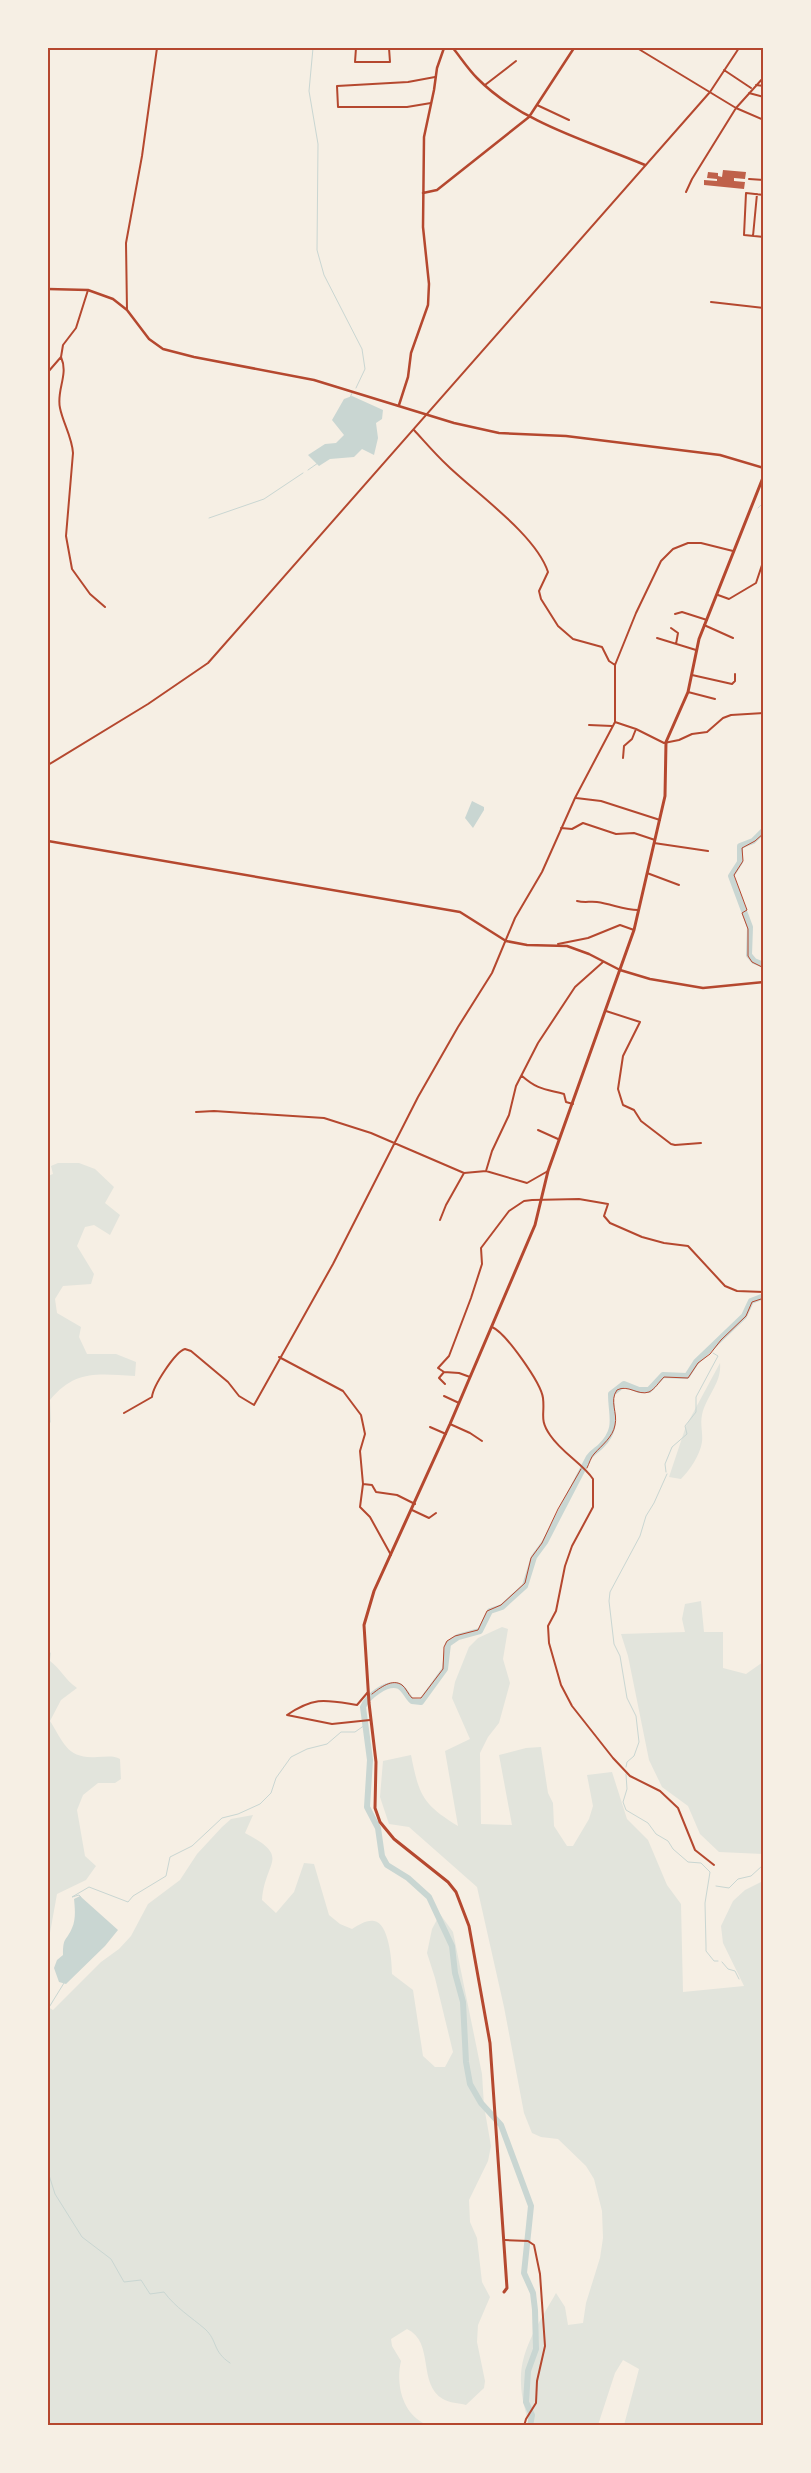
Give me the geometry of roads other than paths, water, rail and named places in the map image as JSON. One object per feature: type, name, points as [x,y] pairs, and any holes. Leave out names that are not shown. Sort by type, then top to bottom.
[{"type":"main road","points":[[504,2292],[507,2288],[488,2028],[467,1918],[458,1896],[448,1882],[394,1839],[380,1822],[374,1802],[377,1778],[366,1720],[368,1698],[364,1626],[374,1591],[446,1434],[535,1224],[548,1171],[634,930],[667,786],[666,742],[688,692],[696,650],[704,626],[718,595],[733,551],[764,475]]},
{"type":"street","points":[[127,310],[126,243],[142,156],[157,48]]},
{"type":"street","points":[[356,48],[355,62],[390,62],[389,48]]},
{"type":"street","points":[[399,405],[408,378],[411,353],[428,305],[429,284],[423,227],[424,137],[435,77],[444,48]]},
{"type":"street","points":[[454,48],[476,77],[529,116],[645,165]]},
{"type":"street","points":[[423,193],[437,190],[529,116],[574,48]]},
{"type":"street","points":[[637,48],[736,108],[764,120]]},
{"type":"street","points":[[48,765],[148,704],[208,662],[710,92],[739,48]]},
{"type":"street","points":[[485,85],[516,62]]},
{"type":"street","points":[[724,70],[752,88]]},
{"type":"street","points":[[431,102],[407,107],[338,107],[336,89],[337,86],[408,82],[435,77]]},
{"type":"street","points":[[686,192],[736,108],[752,88],[764,77]]},
{"type":"street","points":[[756,85],[764,86]]},
{"type":"street","points":[[748,93],[764,97]]},
{"type":"street","points":[[537,105],[569,120]]},
{"type":"street","points":[[749,179],[764,180]]},
{"type":"street","points":[[764,195],[746,193],[744,235],[764,237]]},
{"type":"street","points":[[753,236],[757,194]]},
{"type":"street","points":[[48,289],[88,290],[113,298],[127,310],[149,339],[164,349],[194,357],[314,380],[426,415],[499,433],[566,436],[711,454],[764,468]]},
{"type":"street","points":[[88,290],[84,310],[76,328],[63,345],[61,357],[65,374],[59,393],[60,408],[73,444],[66,536],[76,577],[90,594],[105,607]]},
{"type":"street","points":[[711,302],[764,308]]},
{"type":"street","points":[[48,372],[61,357]]},
{"type":"street","points":[[414,430],[447,466],[523,534],[540,557],[548,572],[539,591],[541,599],[558,626],[573,639],[602,647],[609,661],[615,665]]},
{"type":"street","points":[[124,1413],[152,1397],[157,1383],[181,1350],[191,1351],[228,1382],[239,1396],[254,1405],[279,1357],[333,1264],[458,1027],[486,984],[515,918],[542,872],[575,798],[615,722],[615,665],[636,613],[658,568],[669,552],[679,545],[701,543],[733,551]]},
{"type":"street","points":[[718,595],[729,599],[756,582],[764,559]]},
{"type":"street","points":[[675,614],[682,612],[707,620]]},
{"type":"street","points":[[704,626],[732,638]]},
{"type":"street","points":[[671,628],[678,633],[676,644]]},
{"type":"street","points":[[657,638],[696,650]]},
{"type":"street","points":[[692,675],[732,684],[735,681],[735,674]]},
{"type":"street","points":[[688,692],[715,699]]},
{"type":"street","points":[[615,722],[636,729],[659,742],[666,742],[679,740],[692,734],[707,732],[723,718],[731,715],[764,713]]},
{"type":"street","points":[[589,725],[612,726]]},
{"type":"street","points":[[624,758],[624,746],[632,739],[636,729]]},
{"type":"street","points":[[575,798],[602,801],[660,820]]},
{"type":"street","points":[[561,828],[572,829],[583,822],[616,834],[634,833],[655,841],[708,852]]},
{"type":"street","points":[[48,841],[460,912],[506,941],[526,945],[558,944],[588,938],[620,925],[634,930]]},
{"type":"street","points":[[647,873],[679,885]]},
{"type":"street","points":[[577,901],[589,904],[595,902],[628,910],[638,910]]},
{"type":"street","points":[[558,944],[576,949],[620,970],[690,987],[716,988],[764,982]]},
{"type":"street","points":[[486,1171],[492,1151],[509,1115],[516,1086],[538,1043],[567,997],[603,962]]},
{"type":"street","points":[[605,1010],[640,1022],[623,1056],[618,1089],[623,1104],[634,1110],[641,1121],[671,1144],[701,1143]]},
{"type":"street","points":[[522,1075],[532,1084],[548,1092],[564,1094],[566,1102],[573,1104]]},
{"type":"street","points":[[196,1112],[214,1111],[324,1118],[395,1144],[464,1173],[486,1171],[527,1183],[548,1171]]},
{"type":"street","points":[[538,1130],[560,1140]]},
{"type":"street","points":[[440,1220],[464,1173]]},
{"type":"street","points":[[470,1377],[460,1373],[444,1372],[438,1368],[449,1356],[471,1298],[482,1264],[481,1248],[515,1206],[524,1201],[579,1199],[608,1204],[604,1216],[610,1223],[654,1241],[688,1246],[726,1286],[732,1289],[764,1292]]},
{"type":"street","points":[[491,1326],[518,1351],[542,1394],[543,1423],[558,1445],[593,1479],[592,1507],[584,1528],[572,1546],[565,1566],[556,1610],[548,1626],[547,1633],[561,1685],[572,1706],[613,1758],[630,1776],[660,1791],[678,1808],[695,1850],[714,1865]]},
{"type":"street","points":[[279,1357],[343,1391],[361,1415],[365,1434],[360,1451],[363,1484],[360,1507],[370,1517],[390,1554]]},
{"type":"street","points":[[444,1372],[439,1378],[445,1384]]},
{"type":"street","points":[[444,1396],[459,1403]]},
{"type":"street","points":[[450,1424],[482,1441]]},
{"type":"street","points":[[430,1427],[446,1434]]},
{"type":"street","points":[[363,1484],[372,1485],[376,1492],[397,1495],[415,1504]]},
{"type":"street","points":[[412,1510],[429,1518],[436,1513]]},
{"type":"street","points":[[366,1720],[332,1724],[308,1721],[286,1715],[312,1702],[325,1699],[357,1705],[368,1698]]},
{"type":"street","points":[[503,2240],[526,2241],[534,2245],[538,2259],[546,2338],[544,2357],[537,2381],[536,2403],[529,2413],[524,2426]]},
{"type":"waterway","points":[[313,48],[309,91],[318,144],[317,250],[324,275],[362,349],[365,369],[356,388]]},
{"type":"waterway","points":[[350,398],[352,393]]},
{"type":"waterway","points":[[308,470],[318,463]]},
{"type":"waterway","points":[[209,518],[264,499],[303,473]]},
{"type":"waterway","points":[[758,508],[764,502]]},
{"type":"waterway","points":[[764,785],[764,807]]},
{"type":"waterway","points":[[764,830],[753,841],[740,846],[740,862],[731,876],[750,927],[749,955],[754,961],[764,965]]},
{"type":"waterway","points":[[530,2426],[532,2415],[526,2402],[528,2371],[536,2349],[535,2310],[533,2293],[524,2273],[531,2206],[501,2125],[481,2103],[470,2084],[466,2062],[463,2002],[455,1973],[452,1946],[429,1897],[408,1878],[387,1865],[382,1856],[378,1828],[367,1807],[370,1760],[363,1707],[378,1691],[394,1685],[401,1687],[412,1701],[421,1702],[445,1669],[448,1644],[458,1637],[480,1631],[490,1611],[502,1607],[525,1586],[534,1557],[545,1542],[589,1457],[607,1440],[613,1422],[611,1394],[624,1384],[639,1390],[649,1390],[663,1375],[687,1376],[696,1362],[744,1316],[751,1301],[764,1296]]},
{"type":"waterway","points":[[666,1472],[665,1464],[672,1447],[687,1434],[685,1426],[696,1412],[696,1397],[718,1356],[713,1353]]},
{"type":"waterway","points":[[626,1767],[627,1762],[634,1756],[639,1742],[636,1716],[627,1698],[620,1656],[614,1644],[609,1601],[610,1592],[640,1536],[646,1516],[667,1474]]},
{"type":"waterway","points":[[81,1897],[79,1895],[72,1897],[89,1887],[128,1902],[133,1896],[166,1876],[170,1857],[192,1846],[222,1818],[238,1814],[260,1804],[271,1793],[276,1778],[291,1757],[307,1749],[327,1744],[341,1732],[355,1732],[365,1725]]},
{"type":"waterway","points":[[626,1774],[627,1789],[623,1802],[626,1810],[648,1823],[656,1834],[668,1841],[673,1849],[688,1862],[701,1863],[710,1872],[705,1903],[706,1951],[714,1961],[718,1961]]},
{"type":"waterway","points":[[716,1886],[729,1888],[738,1879],[751,1876],[762,1866]]},
{"type":"waterway","points":[[722,1962],[728,1969],[735,1971],[739,1979]]},
{"type":"waterway","points":[[48,2009],[64,1983]]},
{"type":"waterway","points":[[48,2172],[55,2194],[82,2237],[111,2259],[124,2282],[141,2280],[150,2294],[164,2292],[179,2308],[209,2333],[220,2354],[230,2363]]}]
